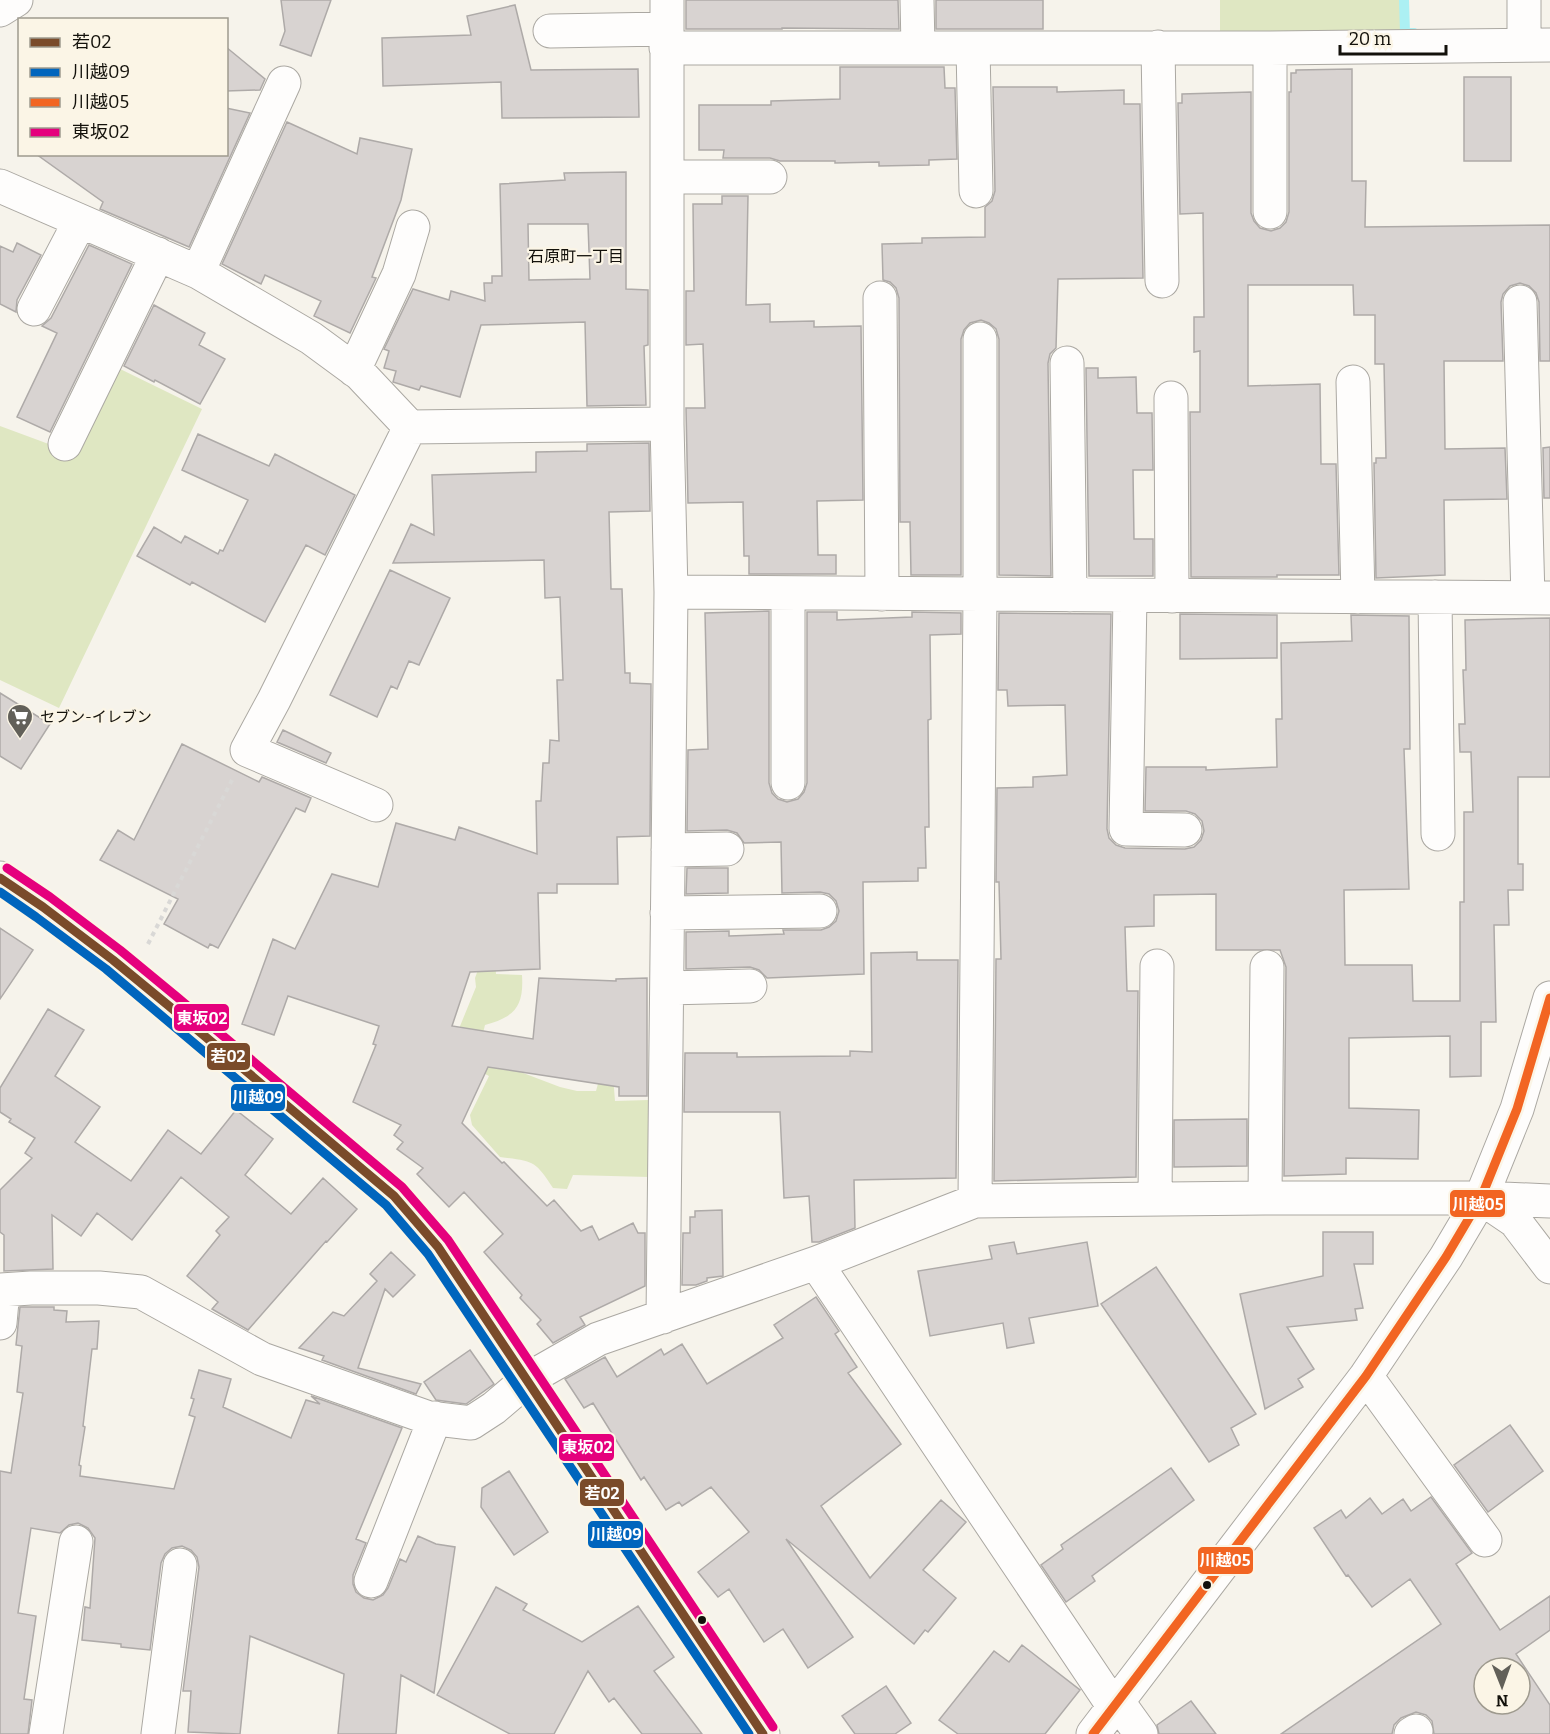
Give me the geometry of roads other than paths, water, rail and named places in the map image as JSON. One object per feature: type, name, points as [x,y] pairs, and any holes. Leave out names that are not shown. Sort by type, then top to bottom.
[{"type":"street","points":[[0,10],[16,0]]},
{"type":"street","points":[[917,0],[918,47]]},
{"type":"street","points":[[550,31],[666,26],[918,47],[973,48],[1537,45],[1524,0]]},
{"type":"street","points":[[663,1317],[671,592],[667,424],[666,26]]},
{"type":"street","points":[[1158,47],[1162,281]]},
{"type":"street","points":[[973,48],[976,191]]},
{"type":"street","points":[[1270,48],[1270,212]]},
{"type":"street","points":[[198,272],[284,83]]},
{"type":"street","points":[[667,177],[770,177]]},
{"type":"street","points":[[0,186],[198,272],[311,338],[354,370],[410,427],[667,424]]},
{"type":"street","points":[[34,309],[80,221]]},
{"type":"street","points":[[354,370],[399,274],[413,227]]},
{"type":"street","points":[[66,444],[158,254]]},
{"type":"street","points":[[880,298],[882,594]]},
{"type":"street","points":[[671,592],[1539,598],[1520,302]]},
{"type":"street","points":[[975,1200],[980,339]]},
{"type":"street","points":[[1067,363],[1070,595]]},
{"type":"street","points":[[1353,382],[1358,597]]},
{"type":"street","points":[[1171,398],[1172,596]]},
{"type":"street","points":[[376,805],[247,750],[410,427]]},
{"type":"street","points":[[788,593],[788,783]]},
{"type":"street","points":[[1130,596],[1126,829],[1185,830]]},
{"type":"street","points":[[1435,597],[1438,834]]},
{"type":"street","points":[[668,850],[727,849]]},
{"type":"street","points":[[0,878],[113,960],[394,1196],[438,1247],[763,1734]]},
{"type":"street","points":[[667,913],[820,911]]},
{"type":"street","points":[[1155,1198],[1157,966]]},
{"type":"street","points":[[1265,1198],[1267,967]]},
{"type":"street","points":[[667,988],[750,986]]},
{"type":"street","points":[[1093,1734],[1366,1376],[1446,1257],[1481,1198],[1516,1109],[1550,998]]},
{"type":"street","points":[[1481,1198],[1515,1221],[1550,1267]]},
{"type":"street","points":[[0,1323],[2,1290],[77,1288],[141,1292],[262,1359],[429,1418],[471,1423],[494,1408],[528,1379],[598,1339],[816,1263],[975,1200],[1481,1198],[1550,1201]]},
{"type":"street","points":[[816,1263],[1116,1705],[1141,1734]]},
{"type":"street","points":[[1366,1376],[1485,1540]]},
{"type":"street","points":[[371,1581],[435,1418]]},
{"type":"street","points":[[46,1734],[76,1542]]},
{"type":"street","points":[[158,1734],[180,1565]]},
{"type":"waterway","points":[[1404,0],[1405,33],[1414,33]]},
{"type":"place","name":"セブン-イレブン","points":[[20,740]]},
{"type":"district","name":"石原町一丁目","points":[[576,256]]}]
